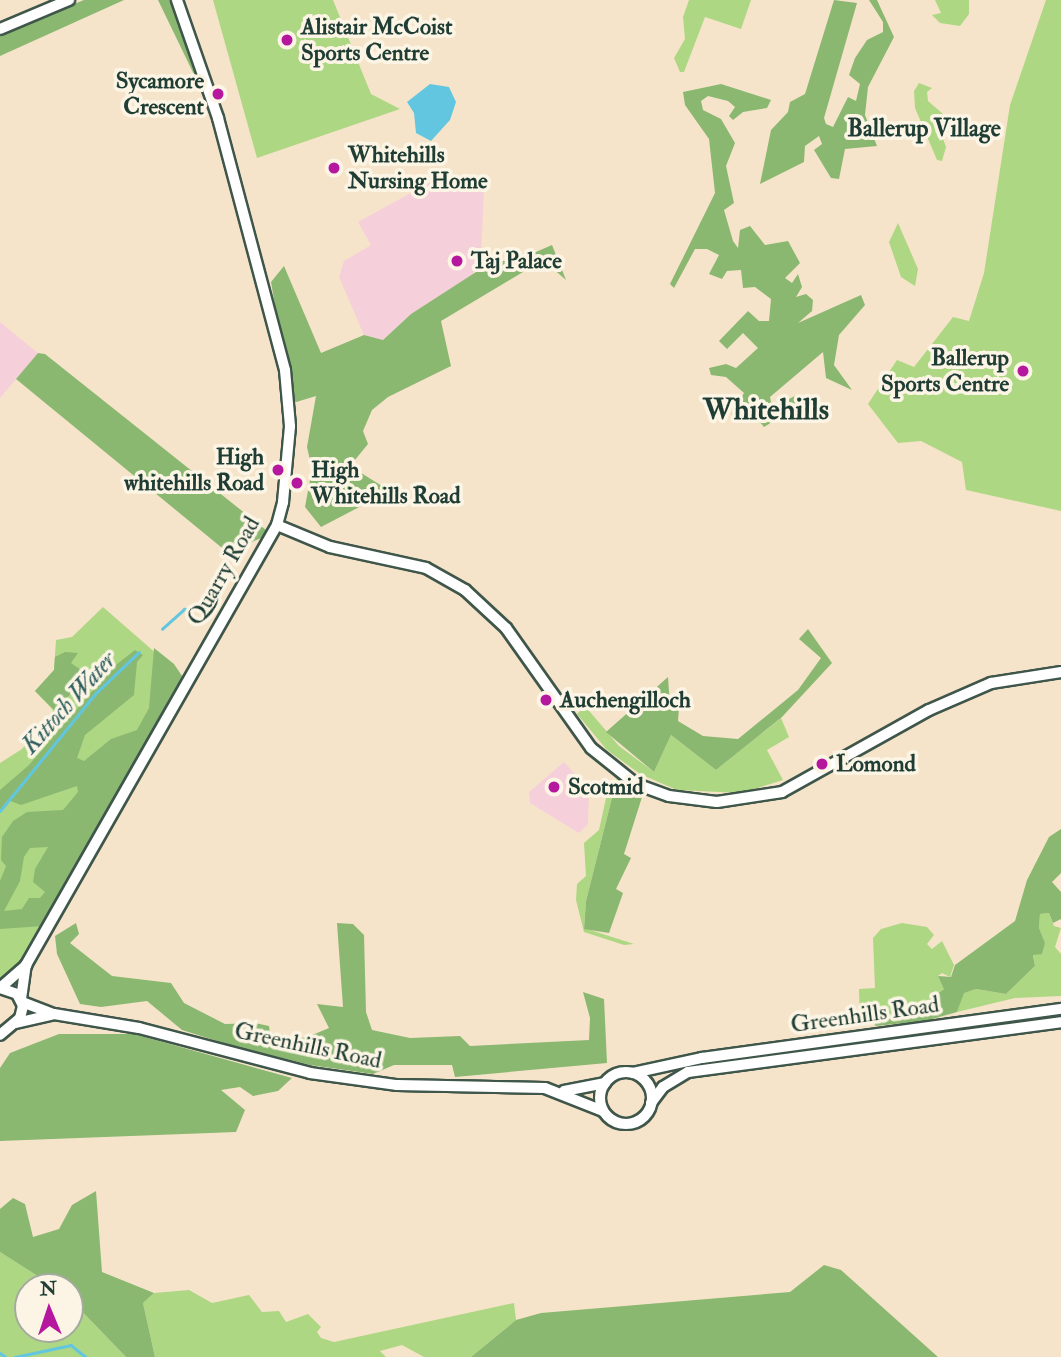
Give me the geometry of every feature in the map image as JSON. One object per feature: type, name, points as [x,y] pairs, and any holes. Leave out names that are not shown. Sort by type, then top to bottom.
[{"type":"street","points":[[0,29],[69,0]]},
{"type":"street","name":"Quarry Road","points":[[0,988],[26,965],[277,525],[287,478],[290,426],[285,370],[218,118],[177,0]]},
{"type":"street","points":[[277,525],[330,547],[426,568],[465,590],[506,628],[591,748],[636,784],[669,796],[718,802],[782,792],[929,710],[991,683],[1061,672]]},
{"type":"street","name":"Quarry Road","points":[[9,1026],[21,1001],[26,965]]},
{"type":"street","name":"Greenhills Road","points":[[0,988],[12,990],[21,1001],[54,1014],[139,1028],[341,1079],[422,1087],[518,1085],[558,1091],[585,1090],[605,1083]]},
{"type":"street","name":"Greenhills Road","points":[[634,1073],[702,1058],[1061,1009]]},
{"type":"street","name":"Greenhills Road","points":[[9,1026],[54,1014]]},
{"type":"street","name":"Greenhills Road","points":[[651,1103],[663,1087],[688,1072],[1061,1022]]},
{"type":"street","points":[[0,1035],[9,1026]]},
{"type":"street","points":[[634,1073],[649,1087],[651,1103],[645,1115],[630,1124],[614,1121],[603,1111],[600,1096],[605,1083],[617,1074],[634,1073]]},
{"type":"street","name":"Greenhills Road","points":[[558,1091],[603,1111]]},
{"type":"shaded area","points":[[440,169],[453,179],[480,184],[484,190],[481,255],[472,276],[411,314],[383,340],[364,335],[339,277],[344,261],[371,245],[358,222],[429,183]]},
{"type":"shaded area","points":[[0,322],[38,353],[0,398]]},
{"type":"shaded area","points":[[564,762],[589,789],[588,824],[579,833],[530,803],[529,792]]},
{"type":"green space","points":[[84,0],[124,0],[0,56],[0,34]]},
{"type":"green space","points":[[158,0],[170,0],[193,51],[201,89]]},
{"type":"green space","name":"Alistair McCoist Sports Centre","points":[[213,0],[333,0],[371,94],[400,109],[257,158]]},
{"type":"green space","points":[[689,0],[751,0],[741,29],[705,17],[684,72],[680,72],[674,58],[685,39],[683,17]]},
{"type":"green space","points":[[834,0],[857,3],[824,118],[826,124],[833,127],[848,97],[856,101],[860,84],[849,75],[855,58],[867,40],[883,32],[883,22],[869,0],[877,0],[894,37],[868,87],[865,115],[877,146],[845,149],[839,179],[831,178],[814,150],[822,144],[819,136],[805,146],[804,162],[760,184],[771,130],[788,112],[790,102],[805,94]]},
{"type":"green space","points":[[935,0],[969,0],[969,14],[960,26],[940,23],[932,15],[941,13]]},
{"type":"green space","points":[[1046,0],[1061,0],[1061,511],[966,490],[962,462],[921,441],[898,443],[868,404],[897,360],[914,367],[953,317],[969,321],[984,273],[1010,105]]},
{"type":"green space","points":[[919,83],[932,88],[927,92],[928,101],[943,114],[944,122],[938,125],[946,147],[942,161],[937,160],[915,108],[914,91]]},
{"type":"green space","points":[[721,84],[771,100],[767,108],[743,112],[733,120],[729,116],[735,107],[728,101],[708,96],[701,101],[703,110],[721,119],[735,143],[726,166],[734,203],[724,210],[733,241],[738,248],[740,230],[750,226],[765,245],[788,241],[800,263],[785,278],[792,283],[798,274],[802,287],[796,297],[806,294],[813,300],[812,311],[798,323],[861,295],[865,305],[839,335],[834,365],[852,390],[826,378],[823,352],[770,397],[771,402],[781,403],[799,394],[811,398],[764,427],[745,404],[731,415],[744,393],[726,377],[711,375],[709,368],[726,364],[736,368],[758,348],[743,333],[727,349],[719,341],[748,311],[759,321],[769,321],[771,299],[755,287],[743,288],[741,270],[727,271],[722,279],[709,274],[719,255],[707,249],[695,249],[674,288],[670,284],[715,193],[709,139],[685,105],[683,92]]},
{"type":"green space","points":[[898,223],[918,269],[915,286],[901,277],[889,242]]},
{"type":"green space","points":[[552,245],[566,280],[543,260],[441,321],[451,366],[388,397],[372,410],[363,431],[368,444],[350,466],[390,491],[321,527],[305,507],[312,469],[307,447],[316,396],[293,403],[290,362],[271,282],[284,266],[321,353],[364,335],[383,340],[411,314],[490,263],[522,258]]},
{"type":"green space","points":[[38,353],[45,354],[271,534],[227,552],[16,379]]},
{"type":"green space","points":[[103,607],[182,676],[20,965],[0,979],[0,763],[22,749],[53,710],[35,691],[54,670],[56,640],[72,637]]},
{"type":"green space","points":[[808,629],[832,663],[782,717],[716,770],[671,735],[654,772],[606,732],[668,677],[670,706],[679,708],[678,721],[703,736],[738,739],[798,690],[821,658],[799,639]]},
{"type":"green space","points":[[154,648],[174,664],[182,676],[179,683],[43,926],[0,929],[0,881],[6,866],[1,860],[2,837],[13,821],[27,812],[63,810],[78,792],[77,786],[21,805],[8,800],[0,810],[0,790],[29,765],[112,668],[135,650],[143,655],[137,662],[134,695],[85,735],[77,758],[84,761],[111,739],[137,730],[149,708]],"holes":[[[48,847],[35,869],[33,882],[45,892],[40,898],[29,898],[22,909],[4,911],[20,881],[24,857],[30,848]]]},
{"type":"green space","points":[[65,652],[78,653],[71,663],[81,670],[74,691],[54,710],[35,691],[54,670],[55,657]]},
{"type":"green space","points":[[585,706],[619,746],[654,772],[671,735],[716,770],[781,718],[789,737],[767,750],[783,780],[741,793],[677,790],[640,774],[607,750],[577,714]]},
{"type":"green space","points":[[617,779],[628,787],[615,786],[586,901],[584,928],[634,944],[624,945],[584,932],[576,900],[577,884],[586,876],[584,843],[599,830],[608,789]]},
{"type":"green space","points":[[615,786],[643,794],[624,854],[631,858],[616,889],[623,893],[609,933],[584,929],[586,901]]},
{"type":"green space","points":[[1061,829],[1061,873],[1052,882],[1061,892],[1061,919],[1053,923],[1049,913],[1040,914],[1039,928],[1045,943],[1042,954],[1033,955],[1035,966],[1006,994],[976,989],[964,993],[957,1012],[925,1021],[875,1026],[874,1022],[908,1014],[944,989],[938,976],[951,977],[955,965],[1015,921],[1027,880],[1049,837]]},
{"type":"green space","points":[[1049,913],[1054,926],[1061,928],[1055,947],[1061,954],[1061,996],[1015,998],[957,1012],[963,993],[976,989],[1006,994],[1035,966],[1033,954],[1045,944],[1039,928],[1040,914]]},
{"type":"green space","points":[[76,923],[79,934],[70,943],[112,976],[171,983],[184,1003],[225,1024],[255,1023],[269,1026],[270,1033],[305,1038],[329,1028],[317,1004],[343,1007],[337,923],[353,924],[364,935],[366,1012],[372,1030],[410,1038],[460,1036],[470,1046],[589,1040],[590,1018],[583,992],[604,999],[607,1063],[455,1077],[452,1065],[394,1065],[373,1074],[310,1065],[230,1045],[182,1030],[147,1001],[101,1007],[80,1004],[57,954],[55,936]]},
{"type":"green space","points":[[902,923],[927,927],[934,935],[927,944],[932,949],[942,941],[954,965],[950,977],[942,973],[938,976],[945,988],[908,1014],[860,1026],[859,989],[875,988],[873,938],[881,929]]},
{"type":"green space","points":[[59,1034],[134,1034],[292,1078],[278,1091],[253,1096],[240,1087],[221,1090],[245,1110],[236,1132],[0,1141],[0,1068],[10,1053]]},
{"type":"green space","points":[[96,1191],[102,1272],[154,1293],[143,1303],[155,1357],[126,1357],[84,1314],[84,1273],[33,1273],[0,1252],[0,1209],[13,1198],[25,1204],[33,1237],[59,1229],[72,1205]]},
{"type":"green space","points":[[0,1252],[33,1273],[14,1273],[14,1343],[84,1343],[84,1314],[126,1357],[0,1357]]},
{"type":"green space","points":[[824,1265],[841,1270],[938,1357],[471,1357],[516,1320],[541,1313],[790,1292]]},
{"type":"green space","points":[[189,1290],[212,1303],[249,1295],[262,1312],[279,1311],[286,1322],[308,1314],[321,1327],[317,1332],[321,1338],[334,1342],[514,1303],[516,1320],[471,1357],[424,1357],[402,1345],[380,1351],[386,1357],[155,1357],[143,1303],[154,1293]]},
{"type":"water","points":[[430,84],[449,87],[456,102],[450,120],[431,141],[416,133],[414,113],[407,102]]},
{"type":"waterway","name":"Kittoch Water","points":[[162,629],[184,609],[207,609]]},
{"type":"waterway","name":"Kittoch Water","points":[[0,811],[96,693],[139,652]]},
{"type":"waterway","name":"Kittoch Water","points":[[15,1357],[71,1345],[86,1357]]},
{"type":"waterway","name":"Kittoch Water","points":[[0,1353],[6,1357]]},
{"type":"place","name":"Alistair McCoist Sports Centre","points":[[287,40]]},
{"type":"place","name":"Sycamore Crescent","points":[[218,94]]},
{"type":"place","name":"Whitehills Nursing Home","points":[[334,168]]},
{"type":"place","name":"Taj Palace","points":[[457,261]]},
{"type":"place","name":"Ballerup Sports Centre","points":[[1023,371]]},
{"type":"place","name":"High whitehills Road","points":[[278,470]]},
{"type":"place","name":"High Whitehills Road","points":[[297,483]]},
{"type":"place","name":"Auchengilloch","points":[[546,700]]},
{"type":"place","name":"Lomond","points":[[822,764]]},
{"type":"place","name":"Scotmid","points":[[554,787]]},
{"type":"district","name":"Ballerup Village","points":[[924,129]]},
{"type":"district","name":"Whitehills","points":[[766,410]]}]
